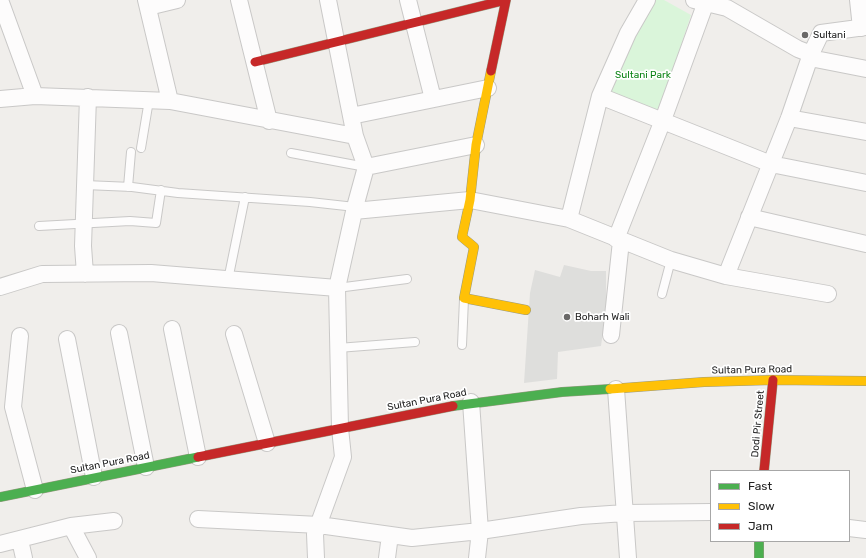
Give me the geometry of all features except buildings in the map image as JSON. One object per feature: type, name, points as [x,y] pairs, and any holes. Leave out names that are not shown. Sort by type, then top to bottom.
[{"type":"main road","points":[[254,62],[506,0],[476,145],[470,200],[462,237],[474,247],[464,298],[526,310]]},
{"type":"main road","name":"Sultan Pura Road","points":[[0,496],[471,402],[704,382],[773,380],[866,381]]},
{"type":"main road","name":"Dodi Pir Street","points":[[764,470],[773,380]]},
{"type":"main road","points":[[759,542],[759,558]]},
{"type":"street","points":[[0,0],[34,96]]},
{"type":"street","points":[[170,101],[147,3],[177,0]]},
{"type":"street","points":[[239,0],[269,121]]},
{"type":"street","points":[[316,558],[315,534],[343,458],[340,428],[337,288],[354,209],[366,167],[355,136],[328,0]]},
{"type":"street","points":[[408,0],[433,99]]},
{"type":"street","points":[[569,219],[600,96],[628,33],[647,0]]},
{"type":"street","points":[[726,276],[789,118],[810,56],[821,33],[864,27],[858,0]]},
{"type":"street","points":[[611,335],[618,240],[664,120],[700,1],[730,4],[810,56],[866,69]]},
{"type":"street","points":[[351,116],[488,88]]},
{"type":"street","points":[[0,99],[34,96],[170,101],[269,121],[355,136]]},
{"type":"street","points":[[600,96],[664,120],[771,164],[866,183]]},
{"type":"street","points":[[85,274],[84,223],[88,97]]},
{"type":"street","points":[[789,118],[866,132]]},
{"type":"street","points":[[366,167],[476,145]]},
{"type":"street","points":[[354,209],[470,200],[569,219],[670,260],[726,276],[828,294]]},
{"type":"street","points":[[749,217],[866,244]]},
{"type":"street","points":[[1,283],[42,274],[151,273],[337,288]]},
{"type":"street","points":[[172,329],[198,457]]},
{"type":"street","points":[[119,333],[146,467]]},
{"type":"street","points":[[234,334],[267,443]]},
{"type":"street","points":[[20,336],[13,407],[35,490]]},
{"type":"street","points":[[67,339],[94,477]]},
{"type":"street","points":[[616,389],[628,558]]},
{"type":"street","points":[[471,402],[480,531],[477,558]]},
{"type":"street","points":[[198,519],[319,524],[412,538],[480,531],[581,516],[625,513],[710,512]]},
{"type":"street","points":[[0,544],[71,526],[114,522]]},
{"type":"street","points":[[71,526],[88,558]]},
{"type":"street","points":[[850,528],[866,530]]},
{"type":"street","points":[[387,558],[390,535]]},
{"type":"street","points":[[20,540],[24,558]]},
{"type":"lane","points":[[142,148],[149,100]]},
{"type":"lane","points":[[128,186],[131,152]]},
{"type":"lane","points":[[290,153],[366,167]]},
{"type":"lane","points":[[85,185],[128,186],[354,209]]},
{"type":"lane","points":[[39,226],[130,221],[156,223],[161,190]]},
{"type":"lane","points":[[228,280],[245,197]]},
{"type":"lane","points":[[662,294],[670,260]]},
{"type":"lane","points":[[337,288],[407,279]]},
{"type":"lane","points":[[462,345],[464,298]]},
{"type":"lane","points":[[338,348],[415,342]]},
{"type":"shaded area","name":"Boharh Wali","points":[[564,265],[591,271],[606,271],[606,310],[601,346],[558,352],[557,379],[524,383],[530,293],[535,270],[560,277]]},
{"type":"green space","name":"Sultani Park","points":[[651,0],[664,0],[691,15],[659,112],[606,91]]},
{"type":"traffic: fast","points":[[453,406],[562,392],[610,389]]},
{"type":"traffic: fast","points":[[0,497],[198,457]]},
{"type":"traffic: fast","points":[[759,542],[759,558]]},
{"type":"traffic: slow","points":[[491,71],[476,145],[470,200],[462,237],[474,247],[464,298],[526,310]]},
{"type":"traffic: slow","points":[[610,389],[704,382],[773,380],[866,381]]},
{"type":"traffic: jam","points":[[255,62],[506,0],[491,71]]},
{"type":"traffic: jam","points":[[764,470],[773,380]]},
{"type":"traffic: jam","points":[[198,457],[453,406]]},
{"type":"place","name":"Sultani","points":[[805,35]]},
{"type":"place","name":"Boharh Wali","points":[[567,317]]}]
